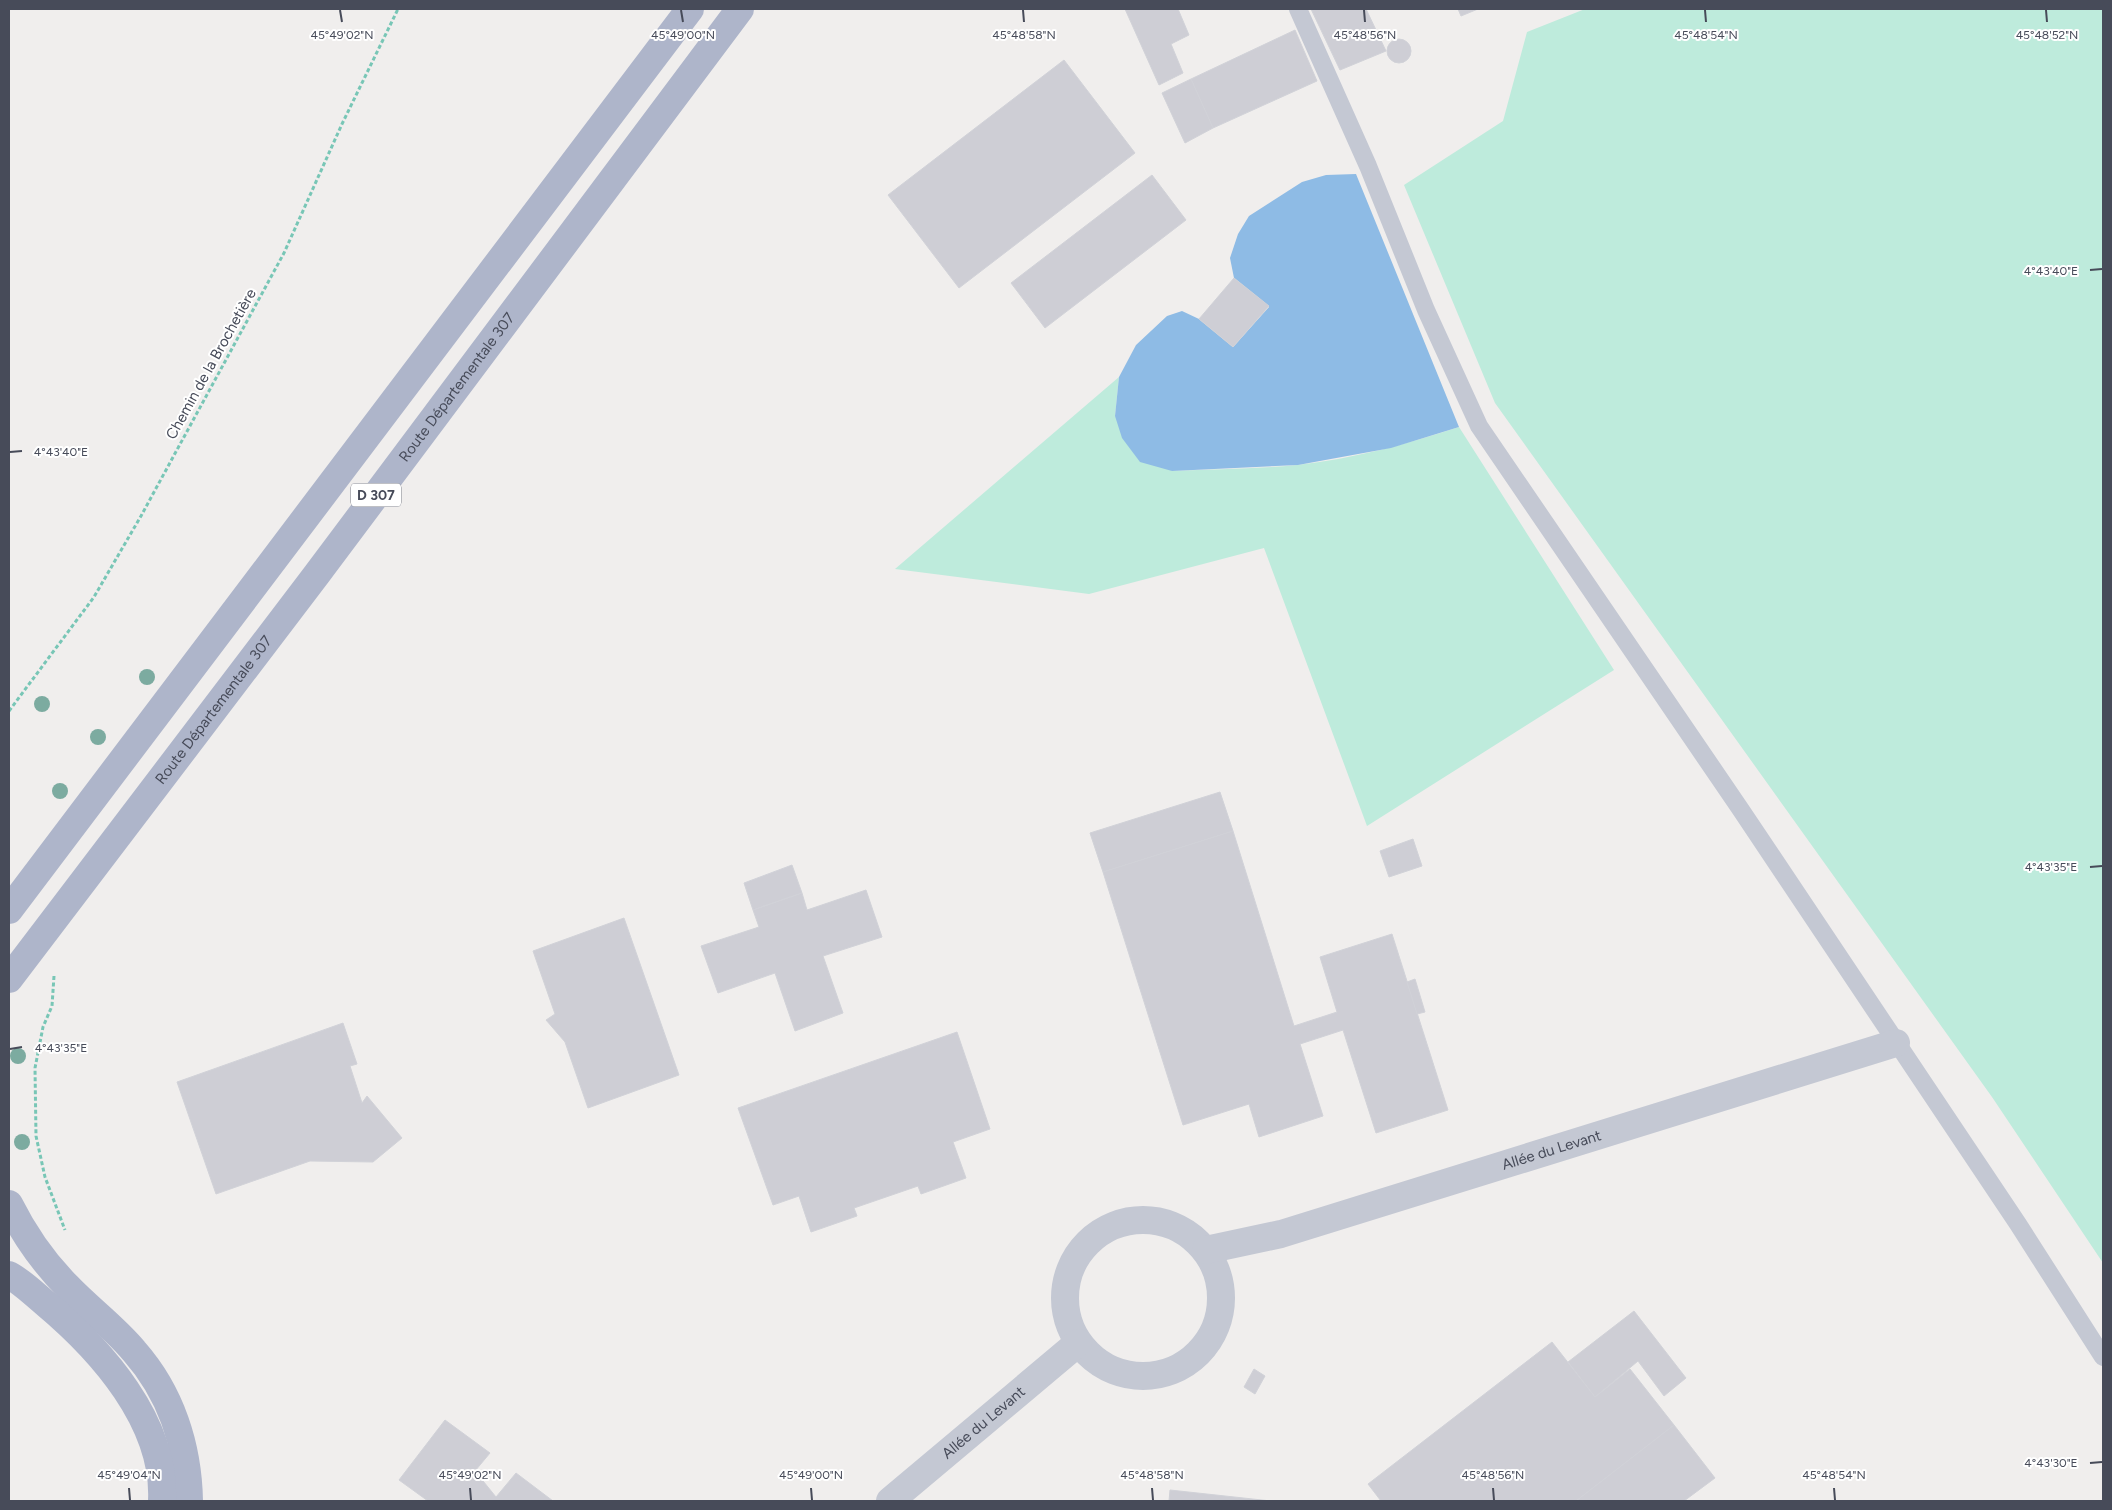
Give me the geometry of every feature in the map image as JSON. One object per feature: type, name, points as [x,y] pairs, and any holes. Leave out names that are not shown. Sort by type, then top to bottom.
[{"type":"main road","name":"D 307","points":[[9,910],[690,9]]},
{"type":"main road","name":"Route Départementale 307","points":[[9,979],[317,574],[740,9]]},
{"type":"main road","points":[[9,1204],[19,1225],[43,1258],[67,1286],[134,1350],[164,1394],[179,1430],[189,1501]]},
{"type":"main road","points":[[9,1274],[76,1329],[122,1382],[153,1441],[162,1488],[162,1501]]},
{"type":"street","name":"Allée du Levant","points":[[1206,1250],[1281,1234],[1896,1043]]},
{"type":"street","points":[[1142,1219],[1167,1223],[1189,1233],[1206,1250],[1218,1272],[1222,1297],[1218,1322],[1208,1345],[1190,1362],[1167,1374],[1142,1377],[1126,1375],[1117,1373],[1095,1361],[1078,1343],[1067,1321],[1065,1297],[1069,1273],[1080,1251],[1097,1234],[1119,1223],[1142,1219]]},
{"type":"street","name":"Allée du Levant","points":[[890,1501],[1078,1343]]},
{"type":"lane","points":[[1298,9],[1368,166],[1426,310],[1479,426],[1742,810],[2018,1224],[2103,1357]]},
{"type":"path","name":"Chemin de la Brochetière","points":[[9,711],[94,597],[140,516],[284,253],[350,108],[398,9]]},
{"type":"path","points":[[33,946],[53,968],[54,982],[52,1006],[43,1027],[35,1068],[36,1136],[46,1177],[66,1230]]},
{"type":"green space","points":[[1585,9],[2103,9],[2103,1263],[1992,1097],[1495,403],[1404,185],[1503,121],[1527,32]]},
{"type":"green space","points":[[1119,377],[1115,416],[1172,471],[1297,465],[1338,459],[1379,450],[1459,427],[1614,670],[1367,826],[1264,548],[1089,594],[895,569]]},
{"type":"water","points":[[1356,174],[1459,427],[1391,448],[1298,465],[1172,471],[1140,462],[1122,438],[1115,416],[1119,377],[1136,345],[1167,316],[1182,311],[1199,319],[1233,347],[1269,307],[1234,278],[1230,258],[1238,234],[1249,216],[1302,182],[1326,175]]},
{"type":"building","points":[[1125,9],[1178,9],[1189,35],[1171,44],[1183,73],[1159,85]]},
{"type":"building","points":[[1311,9],[1366,9],[1386,51],[1340,70]]},
{"type":"building","points":[[1458,9],[1478,9],[1461,16]]},
{"type":"building","points":[[1295,30],[1317,81],[1213,128],[1191,79]]},
{"type":"building","points":[[1399,39],[1408,42],[1411,51],[1408,60],[1399,63],[1390,60],[1387,51],[1390,42]]},
{"type":"building","points":[[1064,60],[1135,153],[959,288],[888,195]]},
{"type":"building","points":[[1191,79],[1213,128],[1185,143],[1162,93]]},
{"type":"building","points":[[1152,175],[1186,220],[1045,328],[1011,283]]},
{"type":"building","points":[[1234,278],[1269,306],[1233,347],[1199,319]]},
{"type":"building","points":[[1220,792],[1233,831],[1103,872],[1090,833]]},
{"type":"building","points":[[1233,831],[1294,1026],[1337,1012],[1320,957],[1392,934],[1448,1110],[1376,1133],[1343,1030],[1300,1044],[1323,1116],[1259,1137],[1249,1104],[1183,1125],[1103,872]]},
{"type":"building","points":[[1413,839],[1422,866],[1389,877],[1380,851]]},
{"type":"building","points":[[792,865],[802,893],[753,910],[744,883]]},
{"type":"building","points":[[866,890],[882,937],[823,956],[843,1013],[795,1031],[775,973],[718,993],[701,946],[759,927],[753,910],[802,893],[807,910]]},
{"type":"building","points":[[624,918],[679,1075],[588,1108],[565,1042],[546,1020],[555,1014],[533,951]]},
{"type":"building","points":[[1415,979],[1425,1012],[1417,1014],[1407,982]]},
{"type":"building","points":[[343,1023],[357,1064],[350,1066],[362,1103],[367,1096],[402,1138],[373,1162],[310,1161],[216,1194],[177,1082]]},
{"type":"building","points":[[957,1032],[990,1129],[953,1142],[966,1178],[921,1194],[918,1186],[854,1208],[857,1216],[811,1232],[799,1196],[773,1205],[738,1108]]},
{"type":"building","points":[[1634,1311],[1686,1378],[1664,1396],[1638,1361],[1595,1397],[1568,1362]]},
{"type":"building","points":[[1552,1342],[1595,1397],[1630,1369],[1674,1425],[1576,1501],[1381,1501],[1368,1484]]},
{"type":"building","points":[[1254,1369],[1265,1376],[1255,1394],[1244,1387]]},
{"type":"building","points":[[445,1420],[490,1453],[475,1471],[496,1497],[516,1473],[553,1501],[428,1501],[399,1480]]},
{"type":"building","points":[[1674,1425],[1715,1478],[1684,1501],[1576,1501]]},
{"type":"building","points":[[1170,1490],[1271,1501],[1169,1501]]}]
